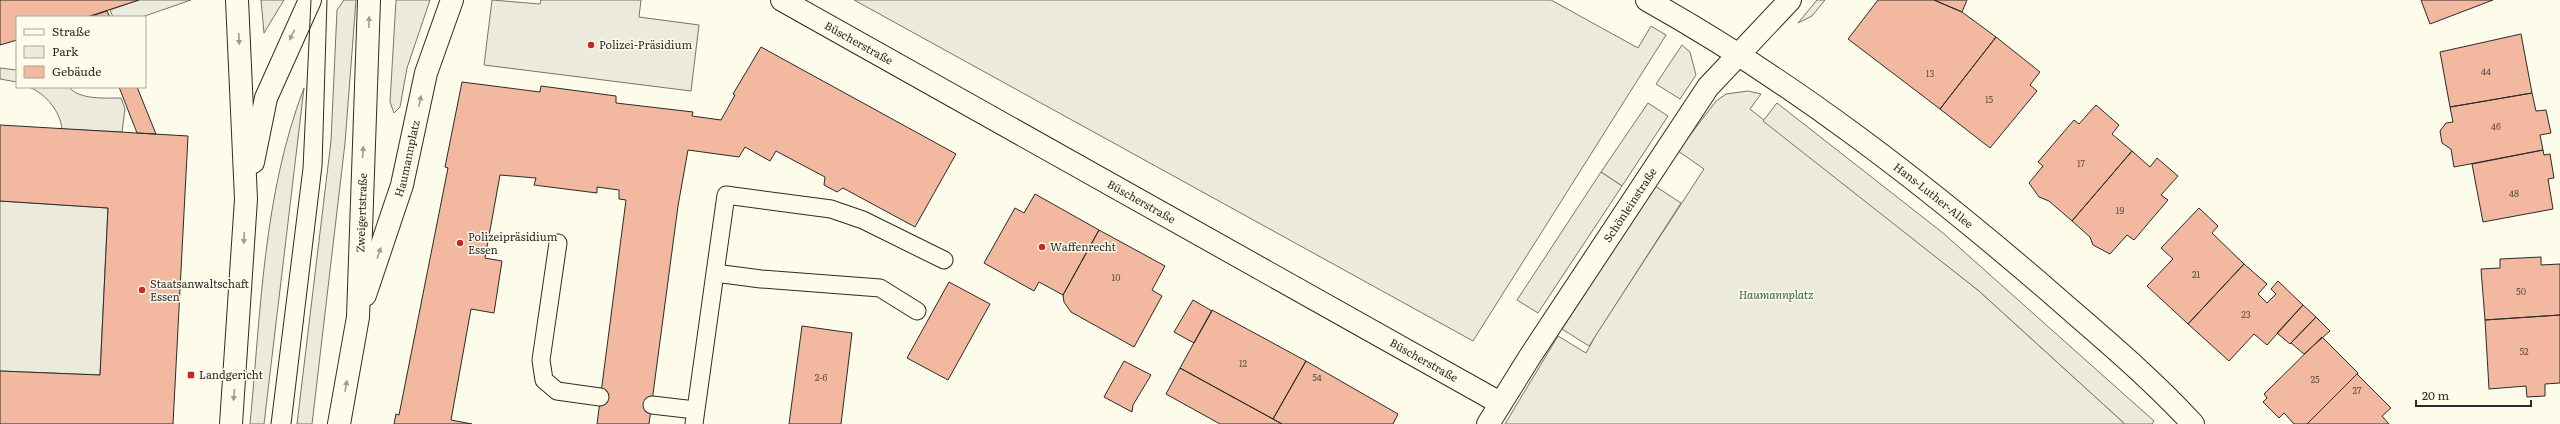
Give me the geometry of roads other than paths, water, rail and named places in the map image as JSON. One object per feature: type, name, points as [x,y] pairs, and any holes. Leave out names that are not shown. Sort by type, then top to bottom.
[{"type":"street","points":[[231,424],[246,199],[237,0]]},
{"type":"street","points":[[246,199],[266,98],[310,0]]},
{"type":"street","name":"Zweigertstraße","points":[[339,424],[358,316],[369,0]]},
{"type":"street","name":"Haumannplatz","points":[[358,316],[402,185],[426,73],[452,0]]},
{"type":"street","name":"Büscherstraße","points":[[782,0],[1500,403]]},
{"type":"street","name":"Hans-Luther-Allee","points":[[1647,0],[1689,23],[1779,80],[1966,220],[2162,390],[2194,424]]},
{"type":"street","name":"Schönleinstraße","points":[[1488,424],[1500,403],[1688,115],[1708,87],[1739,56],[1790,0]]},
{"type":"lane","points":[[652,404],[695,417],[726,195],[831,209],[863,220],[944,260]]},
{"type":"lane","points":[[558,242],[541,360],[544,380],[557,391],[600,397]]},
{"type":"lane","points":[[715,273],[761,279],[880,288],[917,311]]},
{"type":"tram line","points":[[271,424],[303,168],[311,0]]},
{"type":"tram line","points":[[291,424],[322,166],[327,0]]},
{"type":"place","name":"Polizei-Präsidium","points":[[591,45]]},
{"type":"place","name":"Polizeipräsidium Essen","points":[[460,243]]},
{"type":"place","name":"Waffenrecht","points":[[1042,247]]},
{"type":"place","name":"Staatsanwaltschaft Essen","points":[[142,290]]},
{"type":"place","name":"Landgericht","points":[[191,375]]}]
